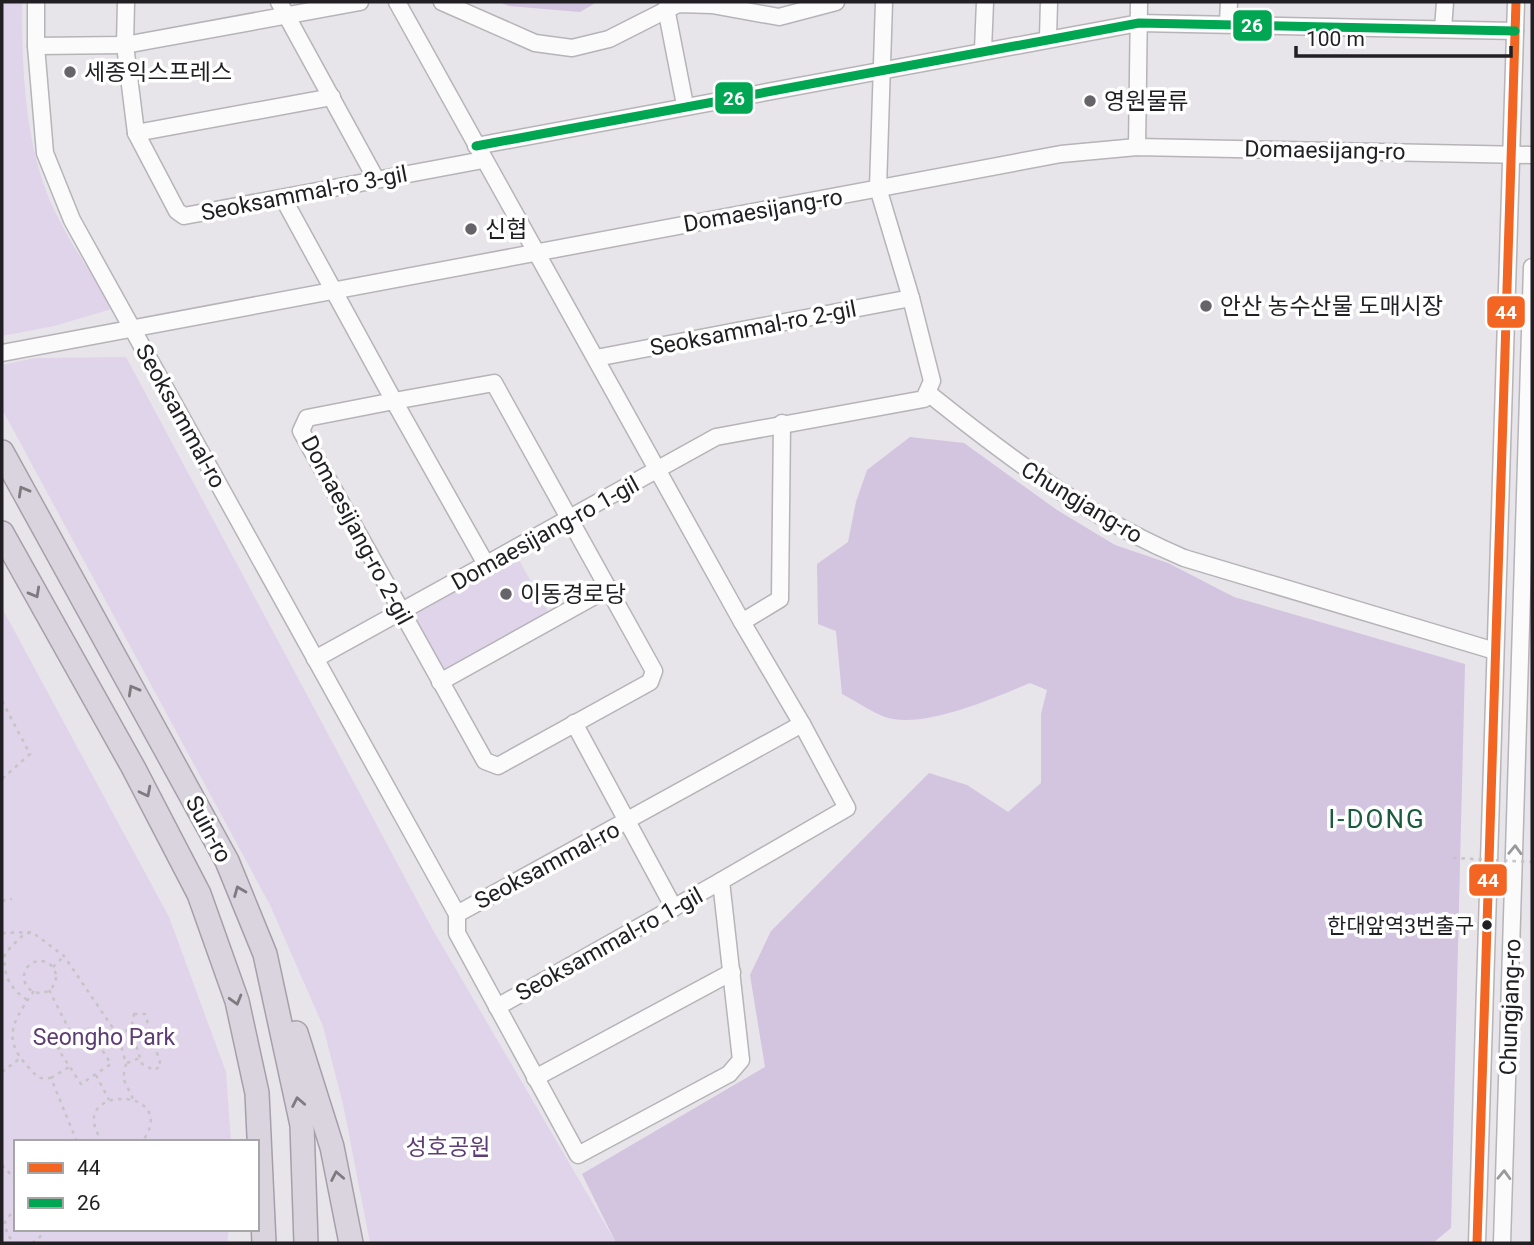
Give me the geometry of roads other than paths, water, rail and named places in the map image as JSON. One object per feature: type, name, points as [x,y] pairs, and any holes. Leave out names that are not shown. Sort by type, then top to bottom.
[{"type":"highway","name":"Suin-ro","points":[[2,452],[227,861],[265,954],[302,1125],[306,1243]]},
{"type":"highway","name":"Suin-ro","points":[[2,533],[133,767],[199,894],[237,1001],[257,1093],[264,1243]]},
{"type":"highway","points":[[265,954],[304,1054],[332,1147],[351,1243]]},
{"type":"street","name":"Seoksammal-ro","points":[[36,2],[36,46],[45,153],[72,220],[457,914],[802,724]]},
{"type":"street","name":"Seoksammal-ro 3-gil","points":[[126,2],[125,45],[136,133],[177,211],[184,216],[376,179],[685,105],[1048,37],[1139,23],[1515,31]]},
{"type":"street","points":[[36,46],[125,45],[283,9],[360,2]]},
{"type":"street","points":[[397,2],[742,622],[802,724]]},
{"type":"street","points":[[442,2],[535,43],[572,48],[609,39],[678,4],[712,5],[779,17],[836,2]]},
{"type":"street","points":[[884,2],[878,188],[911,298],[932,381],[929,393]]},
{"type":"street","points":[[983,50],[985,2]]},
{"type":"street","points":[[1048,37],[1049,2]]},
{"type":"street","points":[[1137,147],[1139,2]]},
{"type":"street","points":[[1228,23],[1229,2]]},
{"type":"street","points":[[1443,29],[1445,2]]},
{"type":"street","name":"Chungjang-ro","points":[[1476,1243],[1516,2]]},
{"type":"street","points":[[666,8],[685,105]]},
{"type":"street","points":[[283,9],[376,179]]},
{"type":"street","points":[[136,133],[332,97]]},
{"type":"street","name":"Domaesijang-ro","points":[[2,353],[1061,154],[1137,147],[1532,155]]},
{"type":"street","points":[[283,198],[486,566]]},
{"type":"street","name":"Chungjang-ro","points":[[1502,1243],[1532,267]]},
{"type":"street","name":"Seoksammal-ro 2-gil","points":[[596,358],[911,298]]},
{"type":"street","name":"Domaesijang-ro 2-gil","points":[[494,383],[654,671],[650,682],[498,766],[485,761],[301,431],[307,418],[394,401],[494,383]]},
{"type":"street","name":"Chungjang-ro","points":[[929,393],[1038,478],[1103,520],[1142,540],[1184,558],[1495,651]]},
{"type":"street","name":"Domaesijang-ro 1-gil","points":[[315,659],[716,437],[924,399],[929,393]]},
{"type":"street","points":[[742,622],[780,599],[782,423]]},
{"type":"street","points":[[440,682],[609,588]]},
{"type":"street","points":[[574,723],[674,908]]},
{"type":"street","name":"Seoksammal-ro 1-gil","points":[[497,1007],[847,808],[802,724]]},
{"type":"street","name":"Seoksammal-ro 1-gil","points":[[457,914],[457,933],[578,1155],[729,1074],[741,1060],[721,881]]},
{"type":"street","points":[[535,1078],[732,972]]},
{"type":"place","name":"세종익스프레스","points":[[70,72]]},
{"type":"place","name":"영원물류","points":[[1090,101]]},
{"type":"place","name":"신협","points":[[471,229]]},
{"type":"place","name":"안산 농수산물 도매시장","points":[[1206,306]]},
{"type":"place","name":"이동경로당","points":[[506,594]]},
{"type":"place","name":"한대앞역3번출구","points":[[1487,925]]},
{"type":"district","name":"I-DONG","points":[[1377,819]]},
{"type":"park label","name":"Seongho Park","points":[[104,1037]]},
{"type":"park label","name":"성호공원","points":[[448,1147]]}]
